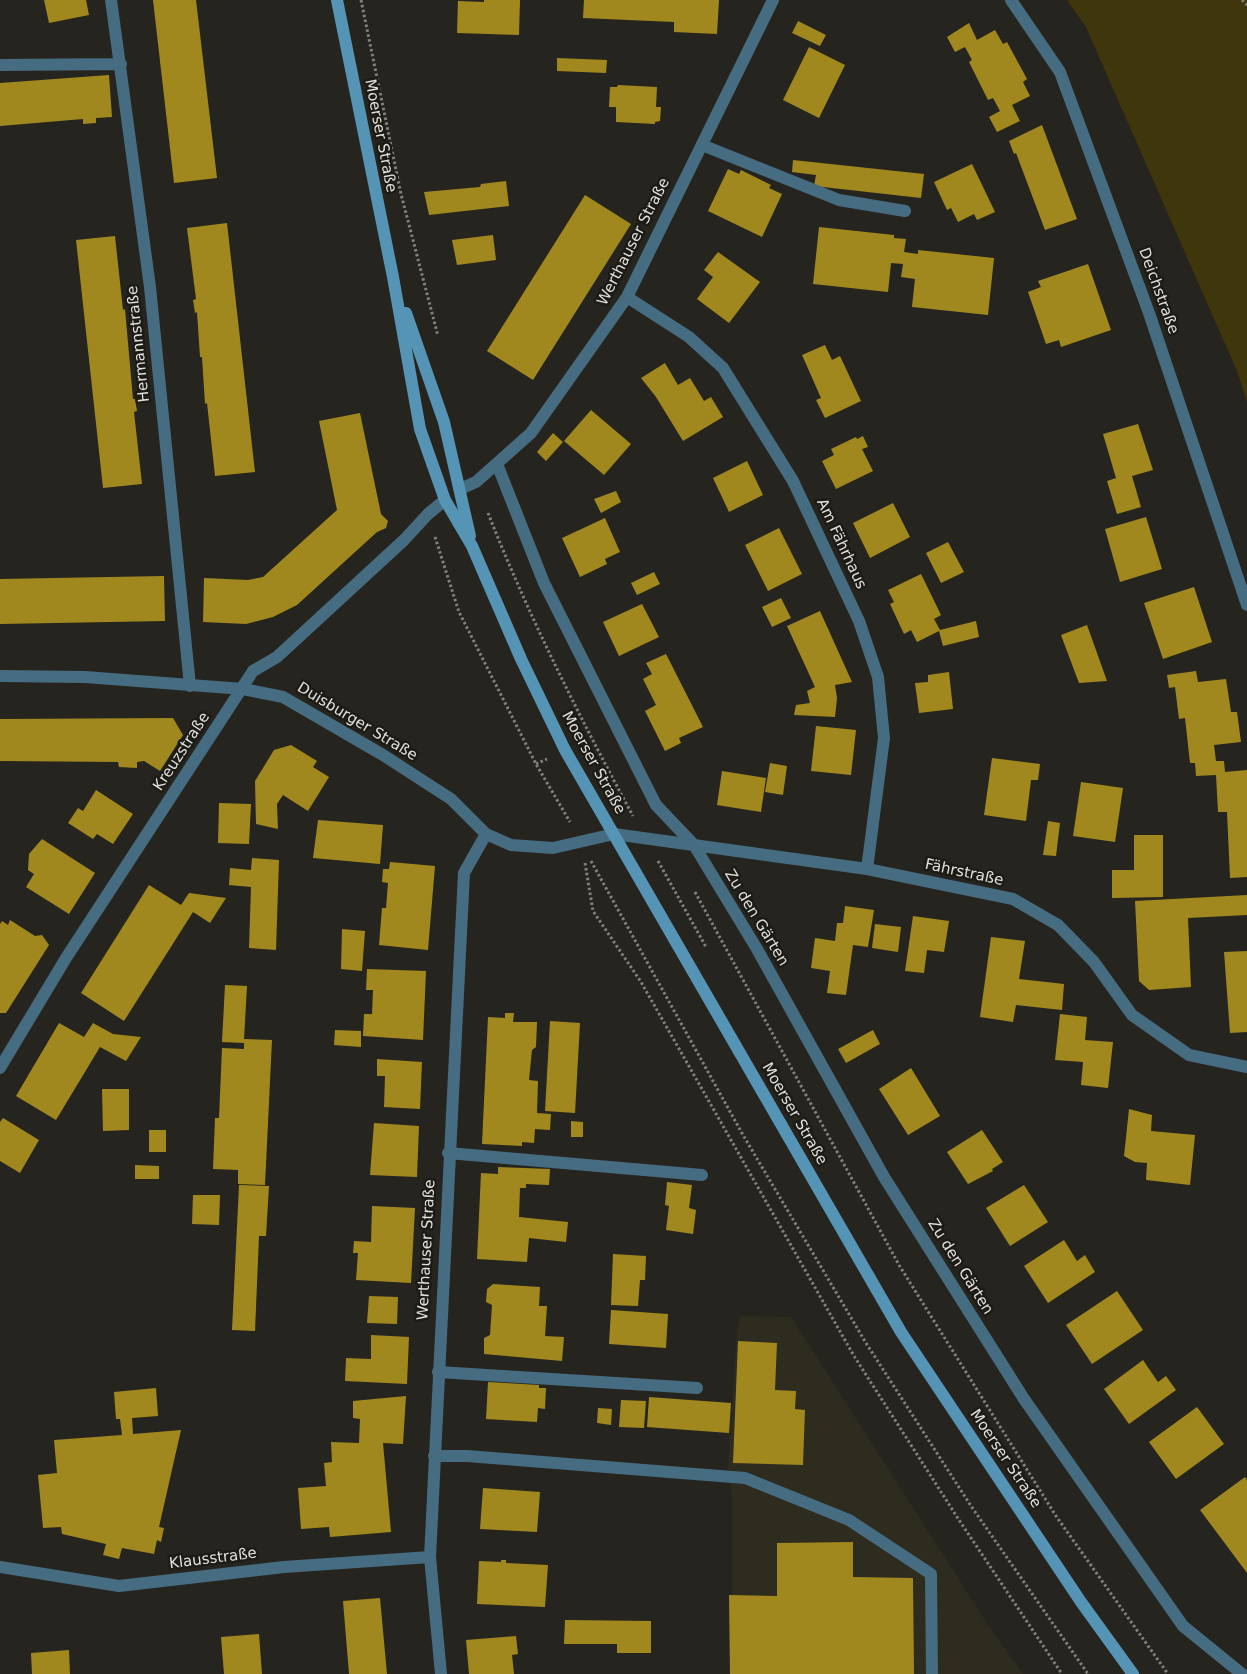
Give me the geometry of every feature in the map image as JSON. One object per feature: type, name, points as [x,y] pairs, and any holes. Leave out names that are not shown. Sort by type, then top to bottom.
[{"type":"main road","name":"Moerser Straße","points":[[337,0],[393,277],[420,429],[445,500],[472,546],[521,660],[565,750],[901,1332],[1081,1602],[1133,1674]]},
{"type":"main road","name":"Moerser Straße","points":[[393,277],[444,422],[472,546]]},
{"type":"street","name":"Hermannstraße","points":[[111,0],[150,287],[190,686]]},
{"type":"street","name":"Werthauser Straße","points":[[460,490],[476,482],[531,433],[627,297],[773,0]]},
{"type":"street","name":"Deichstraße","points":[[1011,0],[1060,72],[1149,313],[1247,605]]},
{"type":"street","points":[[0,65],[121,64]]},
{"type":"street","points":[[702,145],[840,200],[905,211]]},
{"type":"street","name":"Am Fährhaus","points":[[627,297],[689,337],[722,368],[793,480],[860,621],[878,677],[884,738],[867,869]]},
{"type":"street","points":[[497,464],[544,583],[656,805],[694,845]]},
{"type":"street","name":"Kreuzstraße","points":[[0,1068],[66,958],[253,671],[276,657],[445,500]]},
{"type":"street","name":"Duisburger Straße","points":[[0,676],[85,677],[243,689],[283,697],[383,755],[451,799],[486,834],[511,845],[553,848],[614,834]]},
{"type":"street","name":"Werthauser Straße","points":[[440,1674],[430,1558],[448,1153],[464,873],[486,834]]},
{"type":"street","name":"Fährstraße","points":[[614,834],[867,869],[1013,899],[1058,925],[1094,962],[1132,1016],[1189,1055],[1247,1067]]},
{"type":"street","name":"Zu den Gärten","points":[[694,845],[757,949],[884,1177],[1024,1399],[1183,1626],[1242,1674]]},
{"type":"street","points":[[448,1153],[702,1176]]},
{"type":"street","points":[[438,1372],[696,1388]]},
{"type":"street","points":[[434,1456],[467,1456],[745,1478],[849,1520],[931,1574],[932,1674]]},
{"type":"street","name":"Klausstraße","points":[[0,1567],[119,1586],[284,1567],[430,1558]]},
{"type":"path","points":[[361,0],[401,194],[440,344]]},
{"type":"path","points":[[1242,0],[1247,6]]},
{"type":"path","points":[[476,482],[524,598],[590,737],[708,951]]},
{"type":"path","points":[[582,842],[592,911],[641,982],[854,1356],[959,1520],[1062,1674]]},
{"type":"path","points":[[582,842],[606,891],[744,1135],[866,1343],[972,1506],[1088,1674]]},
{"type":"path","points":[[691,884],[899,1265],[1056,1516],[1168,1674]]},
{"type":"shaded area","points":[[1067,0],[1247,0],[1247,402],[1237,371],[1086,27]]},
{"type":"shaded area","points":[[741,1316],[791,1317],[988,1625],[1023,1674],[732,1674],[732,1497],[728,1466],[737,1331]]},
{"type":"building","points":[[44,0],[86,0],[89,15],[49,23]]},
{"type":"building","points":[[153,0],[196,0],[217,178],[174,183]]},
{"type":"building","points":[[484,0],[520,0],[519,35],[457,33],[458,1],[484,2]]},
{"type":"building","points":[[584,0],[719,0],[717,34],[674,32],[674,22],[583,18]]},
{"type":"building","points":[[798,21],[826,35],[820,46],[792,33]]},
{"type":"building","points":[[969,23],[977,40],[995,30],[1003,44],[1007,42],[1027,79],[1023,82],[1030,96],[1012,105],[1020,121],[997,132],[989,117],[1000,111],[993,98],[988,100],[969,62],[972,60],[965,47],[955,52],[947,37]]},
{"type":"building","points":[[809,47],[845,65],[819,118],[783,100]]},
{"type":"building","points":[[557,58],[607,60],[606,73],[557,71]]},
{"type":"building","points":[[109,75],[112,117],[96,118],[96,123],[83,124],[83,119],[0,126],[0,83]]},
{"type":"building","points":[[618,85],[657,87],[656,107],[661,107],[660,121],[655,122],[655,124],[616,122],[616,107],[609,107],[610,87],[617,87]]},
{"type":"building","points":[[1042,125],[1077,219],[1045,230],[1016,153],[1014,154],[1009,141]]},
{"type":"building","points":[[793,160],[924,174],[921,198],[814,186],[816,175],[792,172]]},
{"type":"building","points":[[972,164],[995,212],[977,220],[974,214],[958,222],[951,208],[947,210],[934,182]]},
{"type":"building","points":[[728,169],[739,174],[741,170],[771,185],[769,188],[782,194],[762,237],[708,211]]},
{"type":"building","points":[[506,181],[509,206],[429,215],[424,192],[480,187],[481,184]]},
{"type":"building","points":[[585,195],[631,224],[533,380],[487,351]]},
{"type":"building","points":[[227,223],[255,472],[215,476],[207,403],[205,404],[197,312],[195,313],[193,300],[196,299],[187,228]]},
{"type":"building","points":[[819,227],[894,235],[894,238],[906,239],[904,252],[918,254],[918,250],[994,258],[988,315],[912,307],[915,279],[901,277],[903,264],[891,263],[888,292],[813,284]]},
{"type":"building","points":[[493,235],[496,260],[457,265],[452,240]]},
{"type":"building","points":[[115,236],[123,310],[125,309],[133,399],[135,399],[137,411],[134,412],[142,484],[103,488],[76,240]]},
{"type":"building","points":[[718,252],[760,282],[729,323],[697,299],[713,277],[704,270]]},
{"type":"building","points":[[1088,264],[1111,330],[1061,347],[1059,340],[1046,344],[1028,292],[1041,287],[1038,281]]},
{"type":"building","points":[[825,345],[832,360],[840,356],[861,401],[825,418],[816,400],[821,398],[802,355]]},
{"type":"building","points":[[665,363],[678,385],[690,378],[704,401],[711,397],[723,417],[683,441],[656,397],[641,378]]},
{"type":"building","points":[[591,410],[631,444],[604,475],[564,441]]},
{"type":"building","points":[[360,413],[381,514],[388,521],[386,528],[377,532],[297,605],[273,617],[246,624],[203,622],[204,578],[248,580],[263,577],[337,510],[319,421]]},
{"type":"building","points":[[1138,424],[1153,470],[1132,476],[1141,507],[1117,514],[1107,481],[1116,478],[1103,434]]},
{"type":"building","points":[[553,433],[563,442],[546,461],[537,452]]},
{"type":"building","points":[[863,436],[868,447],[862,449],[873,471],[836,489],[822,461],[834,455],[831,449],[856,437],[857,439]]},
{"type":"building","points":[[747,461],[763,495],[729,512],[713,478]]},
{"type":"building","points":[[616,491],[621,502],[601,513],[594,499]]},
{"type":"building","points":[[893,503],[910,537],[870,558],[853,523]]},
{"type":"building","points":[[1146,517],[1162,569],[1120,582],[1105,529]]},
{"type":"building","points":[[605,518],[620,552],[605,559],[607,564],[580,577],[562,538]]},
{"type":"building","points":[[779,528],[802,574],[768,591],[745,545]]},
{"type":"building","points":[[948,542],[964,572],[941,583],[926,553]]},
{"type":"building","points":[[654,572],[660,584],[637,595],[631,583]]},
{"type":"building","points":[[921,574],[941,615],[934,619],[940,630],[976,621],[979,637],[943,646],[939,631],[917,642],[911,630],[904,634],[890,604],[894,602],[888,590]]},
{"type":"building","points":[[164,576],[165,621],[0,624],[0,579]]},
{"type":"building","points":[[1194,587],[1212,642],[1163,659],[1144,603]]},
{"type":"building","points":[[781,598],[791,618],[772,627],[762,607]]},
{"type":"building","points":[[642,604],[659,637],[619,656],[603,622]]},
{"type":"building","points":[[820,611],[852,682],[835,685],[837,698],[835,717],[794,715],[796,705],[810,703],[807,691],[815,687],[787,626]]},
{"type":"building","points":[[1087,625],[1107,681],[1079,683],[1061,635]]},
{"type":"building","points":[[666,654],[703,727],[679,738],[681,743],[665,751],[645,711],[656,705],[643,679],[652,674],[646,663]]},
{"type":"building","points":[[1196,671],[1198,682],[1226,679],[1231,712],[1237,712],[1241,742],[1214,745],[1216,761],[1224,761],[1225,772],[1247,770],[1247,877],[1230,878],[1227,812],[1218,812],[1216,775],[1196,776],[1195,763],[1190,763],[1185,718],[1179,719],[1175,687],[1169,688],[1167,675]]},
{"type":"building","points":[[949,672],[953,709],[919,713],[915,683],[928,682],[928,675]]},
{"type":"building","points":[[173,718],[183,735],[160,771],[144,761],[137,762],[137,768],[119,767],[118,762],[0,761],[0,719]]},
{"type":"building","points":[[816,726],[856,730],[851,775],[811,771]]},
{"type":"building","points":[[291,745],[317,761],[313,767],[329,777],[308,811],[283,795],[277,804],[278,829],[256,824],[255,781],[274,750]]},
{"type":"building","points":[[992,758],[1040,764],[1038,780],[1031,780],[1026,821],[984,815]]},
{"type":"building","points":[[770,763],[787,766],[783,795],[765,792]]},
{"type":"building","points":[[722,771],[766,778],[761,812],[717,805]]},
{"type":"building","points":[[1081,782],[1123,788],[1115,842],[1073,836]]},
{"type":"building","points":[[96,790],[133,814],[113,844],[97,834],[93,839],[68,823],[78,808],[83,811]]},
{"type":"building","points":[[219,803],[251,804],[249,844],[218,843]]},
{"type":"building","points":[[318,820],[383,825],[380,864],[313,858]]},
{"type":"building","points":[[1048,821],[1060,823],[1056,856],[1043,855]]},
{"type":"building","points":[[1134,835],[1163,835],[1163,897],[1112,898],[1112,870],[1134,870]]},
{"type":"building","points":[[42,839],[95,873],[69,914],[26,887],[34,874],[28,870],[29,854]]},
{"type":"building","points":[[252,858],[279,860],[276,950],[249,948],[251,887],[229,885],[230,868],[251,870]]},
{"type":"building","points":[[390,862],[435,866],[428,950],[379,945],[382,908],[386,908],[388,883],[382,882],[383,869],[389,869]]},
{"type":"building","points":[[149,885],[181,905],[189,893],[226,898],[210,923],[193,912],[124,1021],[81,993]]},
{"type":"building","points":[[1247,895],[1247,915],[1188,918],[1191,987],[1149,990],[1139,981],[1135,901]]},
{"type":"building","points":[[845,906],[874,910],[868,947],[853,945],[846,995],[827,993],[830,971],[811,968],[815,938],[835,941],[837,923],[843,923]]},
{"type":"building","points":[[913,916],[949,921],[944,952],[927,950],[924,973],[905,971]]},
{"type":"building","points":[[10,920],[35,936],[42,935],[49,945],[6,1013],[0,1013],[0,924],[2,921],[8,925]]},
{"type":"building","points":[[875,924],[901,927],[898,952],[872,948]]},
{"type":"building","points":[[342,929],[365,931],[362,971],[341,969]]},
{"type":"building","points":[[991,937],[1025,941],[1019,979],[1064,984],[1062,1010],[1016,1005],[1013,1022],[980,1017]]},
{"type":"building","points":[[1247,951],[1247,1032],[1230,1033],[1224,952]]},
{"type":"building","points":[[367,969],[426,971],[423,1040],[363,1036],[364,1014],[372,1014],[373,990],[366,990]]},
{"type":"building","points":[[225,985],[247,986],[244,1039],[272,1040],[265,1185],[238,1184],[238,1170],[213,1169],[215,1118],[219,1118],[222,1048],[244,1049],[244,1043],[222,1042]]},
{"type":"building","points":[[505,1013],[514,1013],[513,1022],[537,1022],[536,1047],[532,1050],[529,1080],[538,1081],[537,1113],[551,1114],[550,1130],[535,1129],[534,1143],[522,1142],[522,1146],[482,1144],[488,1017],[505,1018]]},
{"type":"building","points":[[1060,1014],[1087,1017],[1085,1040],[1113,1042],[1108,1088],[1081,1085],[1083,1062],[1055,1060]]},
{"type":"building","points":[[550,1021],[580,1023],[575,1113],[545,1111]]},
{"type":"building","points":[[59,1023],[84,1037],[93,1023],[113,1034],[141,1037],[126,1061],[100,1047],[56,1120],[16,1096]]},
{"type":"building","points":[[335,1030],[361,1031],[361,1047],[334,1045]]},
{"type":"building","points":[[873,1030],[880,1044],[846,1063],[838,1049]]},
{"type":"building","points":[[377,1059],[422,1062],[420,1109],[384,1107],[385,1076],[377,1076]]},
{"type":"building","points":[[911,1068],[940,1116],[908,1135],[879,1089]]},
{"type":"building","points":[[102,1089],[129,1089],[129,1130],[103,1131]]},
{"type":"building","points":[[1129,1109],[1152,1115],[1151,1131],[1195,1135],[1190,1185],[1146,1180],[1147,1163],[1135,1162],[1124,1156]]},
{"type":"building","points":[[3,1118],[39,1140],[20,1173],[0,1161],[0,1122]]},
{"type":"building","points":[[571,1121],[583,1122],[583,1137],[571,1137]]},
{"type":"building","points":[[374,1123],[419,1126],[417,1177],[370,1175]]},
{"type":"building","points":[[149,1130],[166,1130],[166,1152],[149,1152]]},
{"type":"building","points":[[982,1130],[1003,1162],[992,1169],[993,1171],[968,1184],[947,1152]]},
{"type":"building","points":[[135,1165],[159,1166],[159,1179],[135,1179]]},
{"type":"building","points":[[498,1167],[550,1169],[549,1185],[526,1184],[526,1188],[520,1188],[519,1217],[568,1222],[566,1242],[529,1238],[527,1262],[477,1259],[481,1173],[498,1174]]},
{"type":"building","points":[[667,1182],[692,1185],[689,1208],[696,1210],[693,1234],[666,1230],[669,1206],[665,1205]]},
{"type":"building","points":[[239,1185],[269,1186],[266,1236],[259,1236],[255,1331],[232,1330]]},
{"type":"building","points":[[1024,1185],[1048,1222],[1010,1246],[986,1208]]},
{"type":"building","points":[[193,1195],[220,1195],[219,1225],[192,1224]]},
{"type":"building","points":[[372,1206],[415,1208],[411,1283],[356,1280],[358,1253],[353,1253],[354,1241],[371,1242]]},
{"type":"building","points":[[1064,1240],[1077,1261],[1085,1255],[1095,1272],[1048,1303],[1024,1266]]},
{"type":"building","points":[[613,1254],[646,1256],[645,1280],[640,1280],[638,1306],[611,1305]]},
{"type":"building","points":[[493,1284],[540,1287],[539,1306],[547,1306],[545,1336],[564,1337],[562,1361],[484,1354],[484,1338],[490,1335],[492,1305],[486,1302],[487,1289]]},
{"type":"building","points":[[1117,1291],[1143,1330],[1092,1364],[1066,1325]]},
{"type":"building","points":[[369,1296],[398,1297],[397,1324],[367,1323]]},
{"type":"building","points":[[611,1310],[668,1314],[666,1348],[609,1344]]},
{"type":"building","points":[[371,1335],[409,1337],[407,1384],[345,1381],[346,1358],[371,1359]]},
{"type":"building","points":[[738,1341],[777,1343],[775,1390],[796,1391],[795,1409],[805,1410],[803,1465],[733,1463]]},
{"type":"building","points":[[1143,1360],[1158,1382],[1166,1376],[1176,1390],[1129,1424],[1104,1389]]},
{"type":"building","points":[[488,1382],[539,1385],[539,1388],[546,1388],[545,1409],[538,1408],[537,1422],[486,1419]]},
{"type":"building","points":[[156,1388],[158,1416],[132,1418],[133,1434],[181,1430],[159,1527],[164,1528],[161,1542],[157,1540],[154,1554],[122,1548],[119,1559],[103,1555],[106,1544],[62,1534],[61,1527],[43,1528],[38,1475],[57,1473],[54,1440],[122,1435],[120,1419],[116,1419],[114,1392]]},
{"type":"building","points":[[406,1396],[403,1444],[383,1443],[391,1532],[330,1537],[329,1527],[301,1529],[298,1488],[326,1486],[324,1463],[332,1462],[331,1442],[359,1443],[360,1419],[353,1418],[353,1401]]},
{"type":"building","points":[[649,1397],[731,1403],[729,1433],[647,1427]]},
{"type":"building","points":[[621,1400],[646,1401],[644,1428],[619,1427]]},
{"type":"building","points":[[1197,1407],[1224,1444],[1176,1479],[1149,1442]]},
{"type":"building","points":[[598,1408],[612,1409],[611,1425],[597,1423]]},
{"type":"building","points":[[1245,1477],[1247,1480],[1247,1573],[1200,1510]]},
{"type":"building","points":[[483,1488],[540,1492],[537,1532],[480,1529]]},
{"type":"building","points":[[853,1542],[853,1577],[913,1578],[914,1674],[730,1674],[729,1595],[777,1596],[777,1543]]},
{"type":"building","points":[[501,1560],[506,1560],[506,1563],[548,1565],[545,1607],[477,1604],[479,1561],[501,1562]]},
{"type":"building","points":[[380,1598],[387,1674],[349,1674],[343,1601]]},
{"type":"building","points":[[565,1620],[651,1621],[651,1653],[617,1653],[617,1644],[564,1644]]},
{"type":"building","points":[[259,1634],[262,1674],[224,1674],[221,1637]]},
{"type":"building","points":[[516,1636],[518,1654],[512,1655],[514,1674],[469,1674],[466,1640]]},
{"type":"building","points":[[69,1650],[70,1674],[32,1674],[31,1653]]}]
